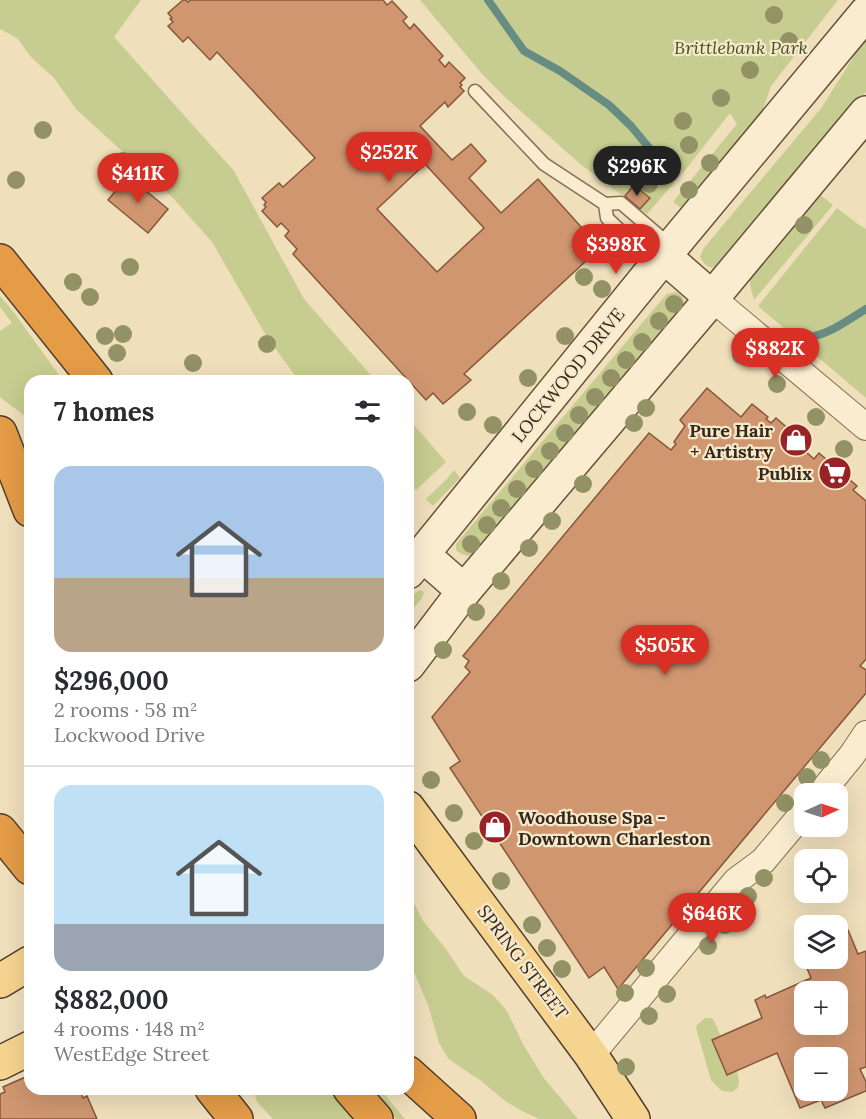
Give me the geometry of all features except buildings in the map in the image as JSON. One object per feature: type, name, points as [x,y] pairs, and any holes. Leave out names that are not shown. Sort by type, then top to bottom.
[{"type":"highway","points":[[0,261],[91,375]]},
{"type":"highway","points":[[0,433],[24,495]]},
{"type":"highway","points":[[0,831],[24,861]]},
{"type":"highway","points":[[414,1078],[459,1119]]},
{"type":"highway","points":[[217,1095],[236,1119]]},
{"type":"highway","points":[[355,1095],[376,1119]]},
{"type":"main road","name":"LOCKWOOD DRIVE","points":[[415,563],[664,256],[866,13]]},
{"type":"main road","points":[[414,657],[464,591],[866,113]]},
{"type":"main road","points":[[664,256],[712,298]]},
{"type":"main road","points":[[415,563],[464,591]]},
{"type":"main road","name":"SPRING STREET","points":[[414,816],[591,1055],[633,1119]]},
{"type":"main road","points":[[0,981],[24,967]]},
{"type":"main road","points":[[0,1063],[24,1051]]},
{"type":"street","points":[[712,298],[866,427]]},
{"type":"street","points":[[829,783],[866,734]]},
{"type":"street","points":[[591,1055],[736,881],[763,861],[794,824]]},
{"type":"lane","points":[[475,91],[544,164],[605,204],[621,203],[664,256]]},
{"type":"lane","points":[[605,204],[607,218],[664,256]]},
{"type":"green space","points":[[0,0],[141,0],[114,37],[234,171],[304,299],[371,375],[295,375],[267,337],[212,242],[174,199],[76,109],[54,78],[31,57],[17,38],[0,29]]},
{"type":"green space","name":"Brittlebank Park","points":[[420,0],[838,0],[771,86],[761,115],[683,209],[673,202],[737,124],[730,113],[647,214],[579,163],[506,98],[482,74]]},
{"type":"green space","points":[[866,37],[866,92],[727,259],[716,267],[706,265],[700,257],[704,248],[822,107]]},
{"type":"green space","points":[[819,194],[833,205],[754,300],[750,273]]},
{"type":"green space","points":[[837,208],[866,229],[866,398],[758,306]]},
{"type":"green space","points":[[676,292],[683,298],[685,308],[477,556],[458,552],[456,544],[664,297]]},
{"type":"green space","points":[[0,296],[59,375],[24,375],[24,415],[0,397],[0,331],[12,323],[0,307]]},
{"type":"green space","points":[[414,425],[446,462],[416,490],[414,488]]},
{"type":"green space","points":[[454,470],[460,478],[433,506],[426,499]]},
{"type":"green space","points":[[420,590],[424,592],[414,608],[414,594]]},
{"type":"green space","points":[[414,903],[423,921],[464,976],[493,995],[507,1011],[543,1077],[578,1119],[539,1119],[504,1100],[448,1058],[439,1043],[428,1005],[414,972]]},
{"type":"green space","points":[[705,1018],[712,1018],[714,1021],[737,1072],[738,1088],[732,1092],[722,1091],[711,1080],[696,1028]]},
{"type":"green space","points":[[255,1095],[339,1095],[361,1119],[273,1119],[257,1102]]},
{"type":"green space","points":[[374,1095],[385,1095],[405,1119],[396,1119]]},
{"type":"waterway","points":[[488,0],[524,51],[560,71],[609,105],[631,126],[660,161]]},
{"type":"waterway","points":[[809,337],[832,330],[866,309]]},
{"type":"place","name":"Pure Hair + Artistry","points":[[796,440]]},
{"type":"place","name":"Publix","points":[[835,473]]},
{"type":"place","name":"Woodhouse Spa - Downtown Charleston","points":[[495,827]]}]
